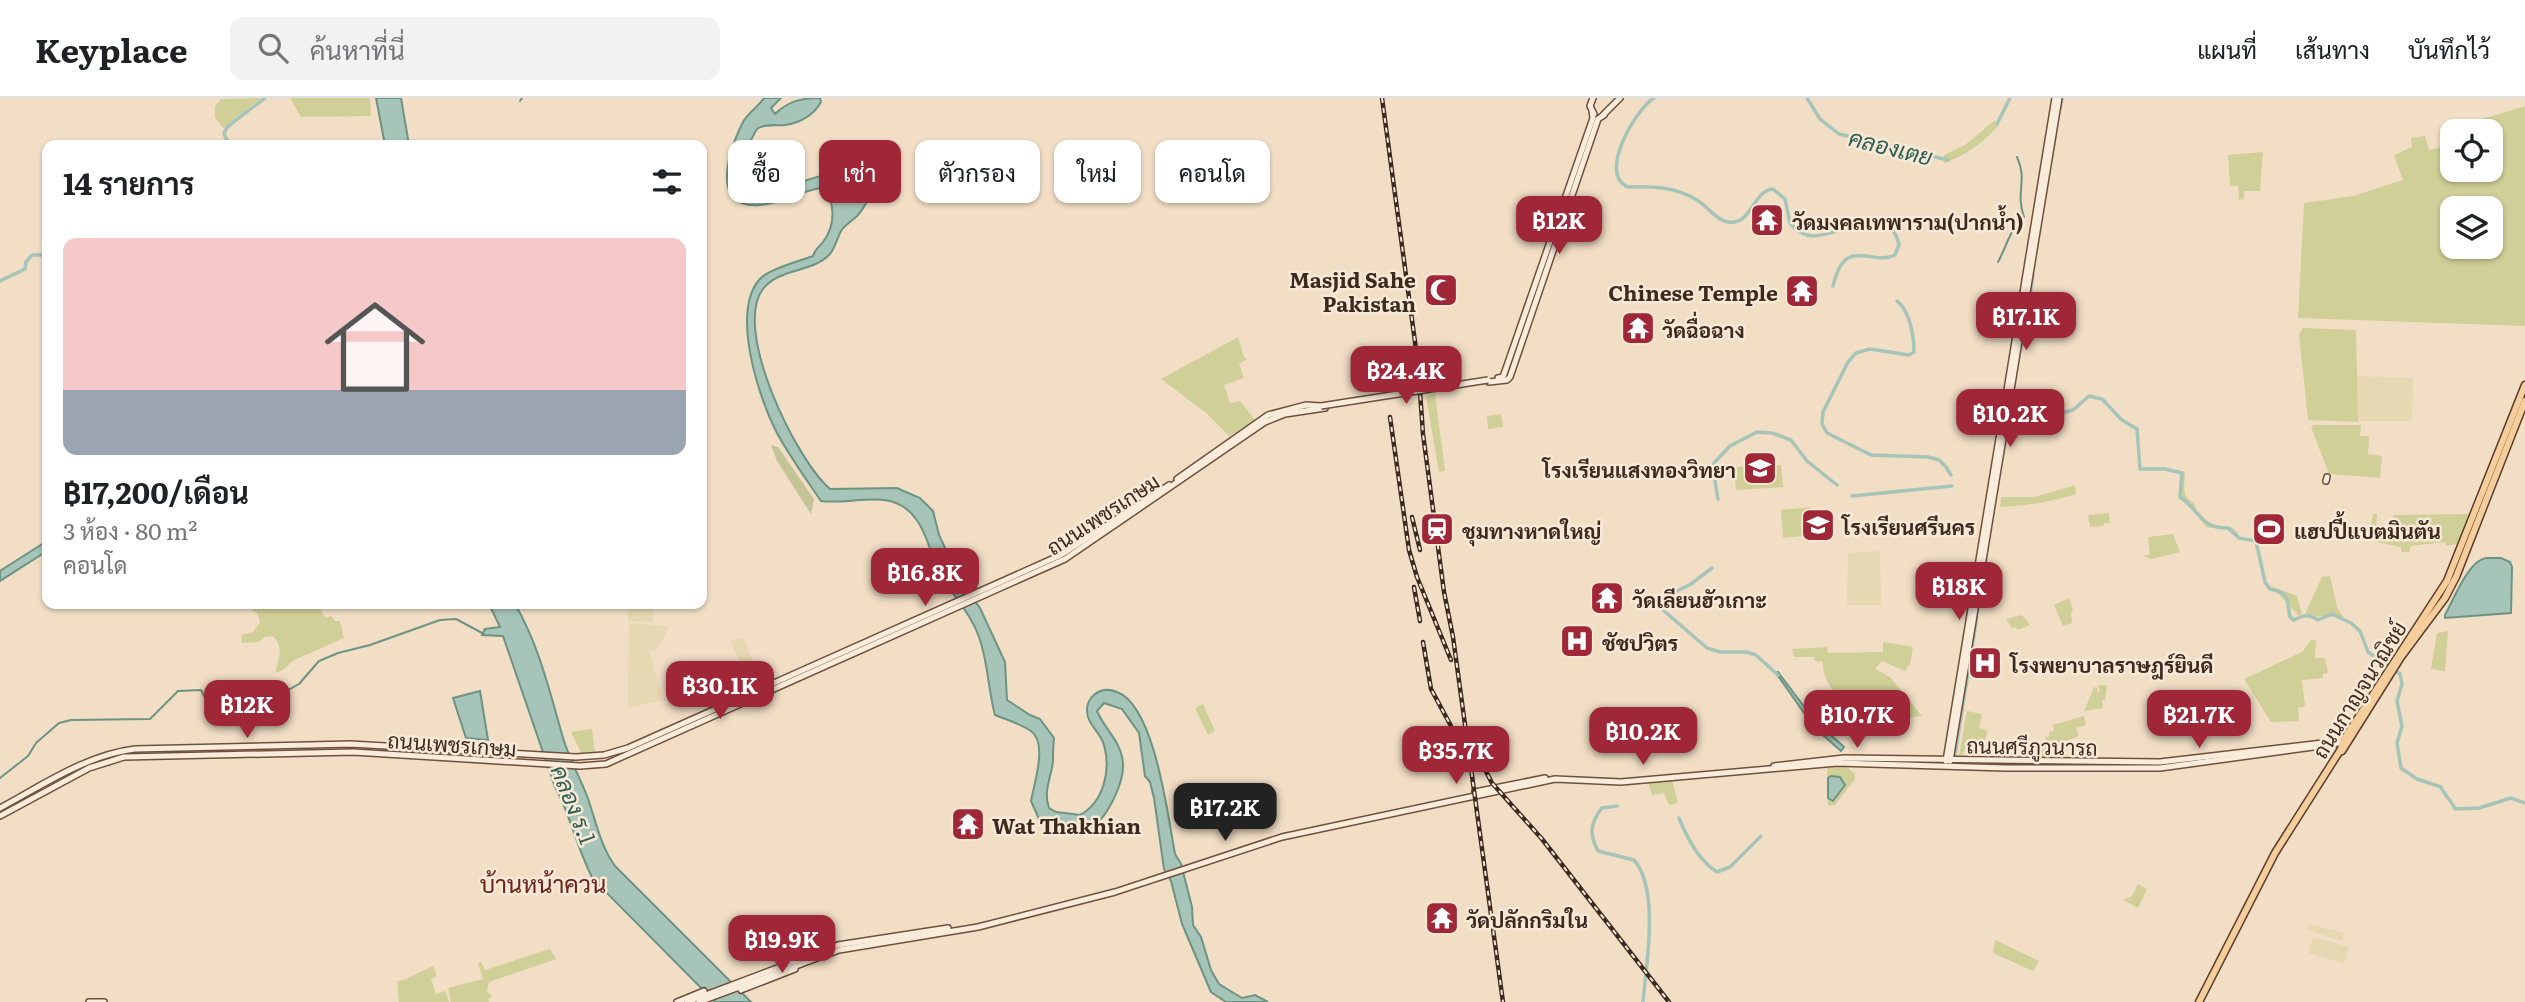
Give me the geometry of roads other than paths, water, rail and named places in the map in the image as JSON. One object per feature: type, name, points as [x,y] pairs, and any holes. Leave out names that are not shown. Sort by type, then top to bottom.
[{"type":"main road","points":[[1488,381],[1503,377],[1593,118],[1590,105],[1593,98]]},
{"type":"main road","points":[[1608,98],[1610,106]]},
{"type":"main road","points":[[1592,111],[1597,115],[1604,115],[1620,98]]},
{"type":"main road","points":[[1948,763],[2057,98]]},
{"type":"main road","name":"ถนนเพชรเกษม","points":[[753,695],[867,649],[1083,542],[1264,417],[1507,380],[1598,119],[1604,115]]},
{"type":"main road","name":"ถนนกาญจนวณิชย์","points":[[2419,629],[2453,568],[2525,386]]},
{"type":"main road","name":"ถนนกาญจนวณิชย์","points":[[2201,1002],[2339,745],[2351,734],[2394,664],[2456,577],[2525,401]]},
{"type":"main road","name":"ถนนเพชรเกษม","points":[[0,816],[89,768],[124,757],[353,752],[513,763],[580,766],[606,764],[854,646],[953,607]]},
{"type":"main road","points":[[864,642],[863,647],[867,649]]},
{"type":"main road","points":[[854,646],[858,647],[857,653]]},
{"type":"main road","name":"ถนนเพชรเกษม","points":[[0,808],[95,758],[113,752],[250,745],[351,744],[576,757],[604,755],[628,748],[696,721]]},
{"type":"main road","points":[[2339,745],[2351,734]]},
{"type":"main road","points":[[250,745],[251,753]]},
{"type":"main road","name":"ถนนศรีภูวนารถ","points":[[826,951],[884,936],[980,924],[1165,877],[1261,842],[1555,779],[1621,782],[1813,763],[2160,765],[2339,745]]},
{"type":"main road","points":[[687,1002],[826,951]]},
{"type":"main road","points":[[732,980],[795,956],[826,951]]},
{"type":"main road","points":[[741,990],[826,951]]},
{"type":"main road","points":[[699,1002],[757,976]]},
{"type":"main road","points":[[677,1002],[704,991]]},
{"type":"main road","points":[[89,1002],[104,1002]]},
{"type":"water","points":[[376,98],[401,98],[408,140],[384,140]]},
{"type":"water","points":[[764,98],[781,98],[771,108],[775,114],[790,103],[801,100],[820,98],[821,102],[815,111],[801,120],[785,125],[760,127],[751,140],[736,140],[743,122]]},
{"type":"water","points":[[819,176],[819,188],[805,192],[805,181]]},
{"type":"water","points":[[742,203],[770,203],[759,205]]},
{"type":"water","points":[[831,203],[866,203],[841,231],[829,255],[822,261],[770,282],[763,289],[756,308],[756,333],[762,362],[786,424],[816,474],[830,489],[897,488],[920,498],[933,511],[939,535],[961,582],[980,608],[1005,662],[1007,700],[1040,719],[1054,738],[1053,762],[1047,790],[1049,808],[1056,812],[1080,815],[1095,802],[1104,784],[1106,755],[1103,741],[1088,717],[1090,699],[1099,692],[1111,690],[1130,701],[1141,718],[1158,764],[1175,854],[1181,864],[1192,907],[1193,925],[1201,937],[1211,970],[1219,984],[1242,998],[1255,995],[1268,1002],[1226,1002],[1211,992],[1182,924],[1171,881],[1164,869],[1154,798],[1150,782],[1145,776],[1139,733],[1122,709],[1104,703],[1097,711],[1116,743],[1123,764],[1118,789],[1104,815],[1093,826],[1083,828],[1056,827],[1040,821],[1031,801],[1039,754],[1036,737],[1023,726],[995,715],[979,637],[935,562],[920,525],[905,508],[888,501],[821,501],[777,433],[763,399],[751,356],[747,313],[751,295],[763,276],[813,256],[830,229]]},
{"type":"water","points":[[42,544],[42,554],[0,581],[0,571]]},
{"type":"water","points":[[2486,558],[2501,558],[2510,562],[2511,613],[2445,618],[2467,573]]},
{"type":"water","name":"คลอง ร.1","points":[[491,609],[518,609],[544,671],[566,748],[587,796],[602,841],[615,866],[751,1002],[715,1002],[593,879],[555,787],[503,636],[482,635],[485,629],[500,627]]},
{"type":"water","points":[[1778,672],[1815,721],[1844,747],[1841,751],[1814,727],[1776,673]]},
{"type":"water","points":[[480,691],[488,740],[466,738],[453,698]]},
{"type":"water","points":[[1840,777],[1845,785],[1833,801],[1828,798],[1828,778]]},
{"type":"waterway","points":[[227,140],[224,134],[227,127],[265,98]]},
{"type":"waterway","name":"คลองเตย","points":[[1654,98],[1638,115],[1623,142],[1616,169],[1619,180],[1628,187],[1655,187],[1681,192],[1728,222],[1742,219],[1761,195],[1773,189],[1785,199],[1790,223],[1806,235],[1823,235],[1875,223],[1886,225],[1894,232],[1899,245],[1895,255],[1886,258],[1852,257],[1838,270],[1833,286]]},
{"type":"waterway","name":"คลองเตย","points":[[1807,98],[1820,119],[1839,134],[1948,160]]},
{"type":"waterway","name":"คลองเตย","points":[[1997,124],[2010,98]]},
{"type":"waterway","points":[[2060,109],[2062,98]]},
{"type":"waterway","points":[[2052,153],[2055,137]]},
{"type":"waterway","points":[[1998,262],[2012,233],[2024,217],[2021,173],[2017,157]]},
{"type":"waterway","points":[[0,281],[25,269],[26,262],[32,255],[42,255]]},
{"type":"waterway","points":[[2029,301],[2033,275]]},
{"type":"waterway","name":"คลองเตย","points":[[1897,301],[1908,317],[1914,352],[1909,355],[1870,349],[1856,353],[1848,362],[1823,412],[1822,424],[1827,433],[1871,455],[1928,457],[1939,460],[1951,475]]},
{"type":"waterway","points":[[2024,328],[2026,319]]},
{"type":"waterway","points":[[2011,403],[2023,409],[2048,408],[2055,415],[2073,410],[2089,396],[2102,399],[2122,420],[2137,429],[2140,469],[2165,469],[2182,473],[2180,497],[2201,518],[2211,525],[2228,528],[2239,538],[2256,541],[2265,582],[2270,589],[2285,595],[2290,617],[2294,620],[2309,616],[2318,620],[2332,614],[2351,623],[2360,631],[2368,652],[2400,674],[2402,684],[2397,701],[2402,726],[2397,743],[2401,768],[2417,779],[2441,787],[2455,809],[2479,808],[2511,798],[2525,803]]},
{"type":"waterway","name":"คลองเตย","points":[[1718,499],[1714,463],[1730,446],[1757,432],[1772,433],[1791,440],[1807,461],[1837,485]]},
{"type":"waterway","name":"คลองเตย","points":[[1852,496],[1952,486]]},
{"type":"waterway","name":"คลองเตย","points":[[1712,568],[1691,584],[1665,597],[1663,610],[1707,648],[1720,652],[1747,652],[1756,655],[1778,675]]},
{"type":"waterway","points":[[1955,755],[1977,616]]},
{"type":"waterway","points":[[0,778],[28,756],[36,743],[59,723],[71,720],[150,719],[178,691],[201,690],[209,706],[283,693],[299,684],[319,661],[440,620],[456,619],[484,634]]},
{"type":"waterway","name":"คลองเตย","points":[[1617,806],[1602,808],[1593,824],[1592,834],[1598,851],[1634,860],[1642,873],[1649,908],[1643,1002]]},
{"type":"waterway","name":"คลองเตย","points":[[1679,818],[1699,855],[1717,872],[1730,867],[1761,836]]},
{"type":"railway","points":[[1382,98],[1418,364],[1423,434],[1444,592],[1453,637],[1503,1002]]},
{"type":"railway","points":[[1390,417],[1409,550],[1417,577],[1451,660]]},
{"type":"railway","points":[[1412,517],[1420,550]]},
{"type":"railway","points":[[1414,587],[1420,621]]},
{"type":"railway","points":[[1423,642],[1431,689],[1451,726]]},
{"type":"railway","points":[[1474,748],[1492,783],[1542,839],[1669,1002]]},
{"type":"place","name":"วัดมงคลเทพาราม(ปากน้ำ)","points":[[1767,220]]},
{"type":"place","name":"Masjid Sahe Pakistan","points":[[1441,290]]},
{"type":"place","name":"Chinese Temple","points":[[1802,291]]},
{"type":"place","name":"วัดฉื่อฉาง","points":[[1638,328]]},
{"type":"place","name":"โรงเรียนแสงทองวิทยา","points":[[1760,468]]},
{"type":"place","name":"โรงเรียนศรีนคร","points":[[1818,525]]},
{"type":"place","name":"ชุมทางหาดใหญ่","points":[[1437,529]]},
{"type":"place","name":"แฮปปี้แบตมินตัน","points":[[2269,529]]},
{"type":"place","name":"วัดเลียนฮัวเกาะ","points":[[1607,598]]},
{"type":"place","name":"ชัชปวิตร","points":[[1577,641]]},
{"type":"place","name":"โรงพยาบาลราษฎร์ยินดี","points":[[1985,663]]},
{"type":"place","name":"Wat Thakhian","points":[[968,824]]},
{"type":"place","name":"วัดปลักกริมใน","points":[[1442,918]]},
{"type":"district","name":"บ้านหน้าควน","points":[[543,882]]}]
